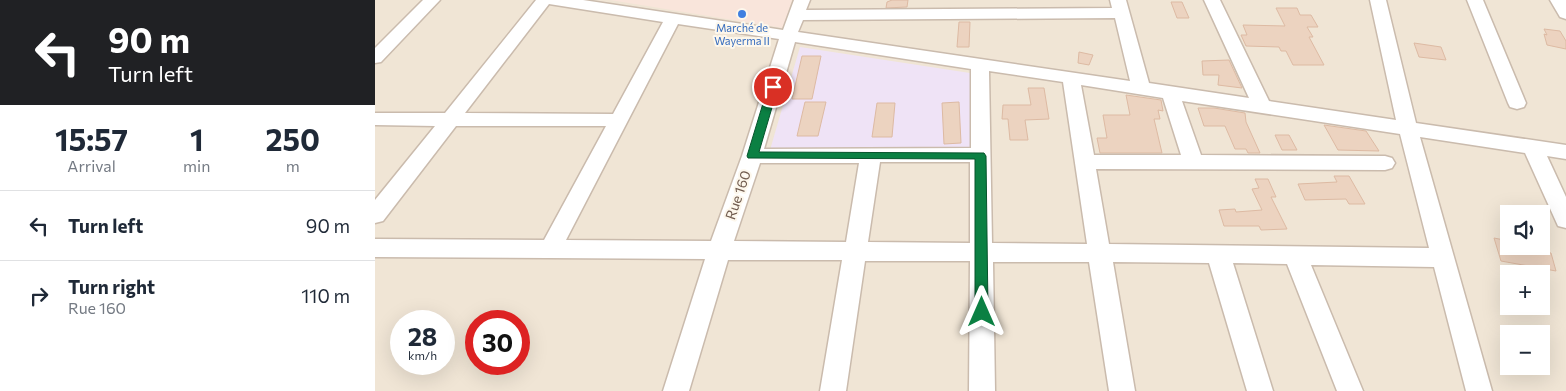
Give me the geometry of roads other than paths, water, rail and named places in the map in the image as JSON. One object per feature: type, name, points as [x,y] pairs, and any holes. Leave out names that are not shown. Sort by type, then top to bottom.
[{"type":"street","points":[[375,58],[432,0]]},
{"type":"street","points":[[375,215],[544,0]]},
{"type":"street","points":[[551,0],[1566,152]]},
{"type":"street","points":[[1212,0],[1262,107]]},
{"type":"street","points":[[1378,0],[1408,129],[1479,391]]},
{"type":"street","points":[[1475,0],[1517,103]]},
{"type":"street","points":[[1558,0],[1566,14]]},
{"type":"street","points":[[800,8],[1120,6],[1141,88]]},
{"type":"street","name":"Rue 160","points":[[676,391],[719,251],[752,156],[789,35],[800,8]]},
{"type":"street","points":[[550,250],[673,18]]},
{"type":"street","points":[[979,64],[982,391]]},
{"type":"street","points":[[1071,78],[1122,391]]},
{"type":"street","points":[[1170,92],[1193,162]]},
{"type":"street","points":[[375,119],[619,120]]},
{"type":"street","points":[[1533,148],[1566,220]]},
{"type":"street","points":[[752,156],[871,154],[981,156]]},
{"type":"street","points":[[833,391],[871,154]]},
{"type":"street","points":[[1085,162],[1385,163]]},
{"type":"street","points":[[375,248],[1218,254],[1442,258]]},
{"type":"street","points":[[1218,254],[1260,391]]},
{"type":"street","points":[[1295,255],[1350,391]]},
{"type":"place","name":"Marché de Wayerma II","points":[[742,14]]}]
